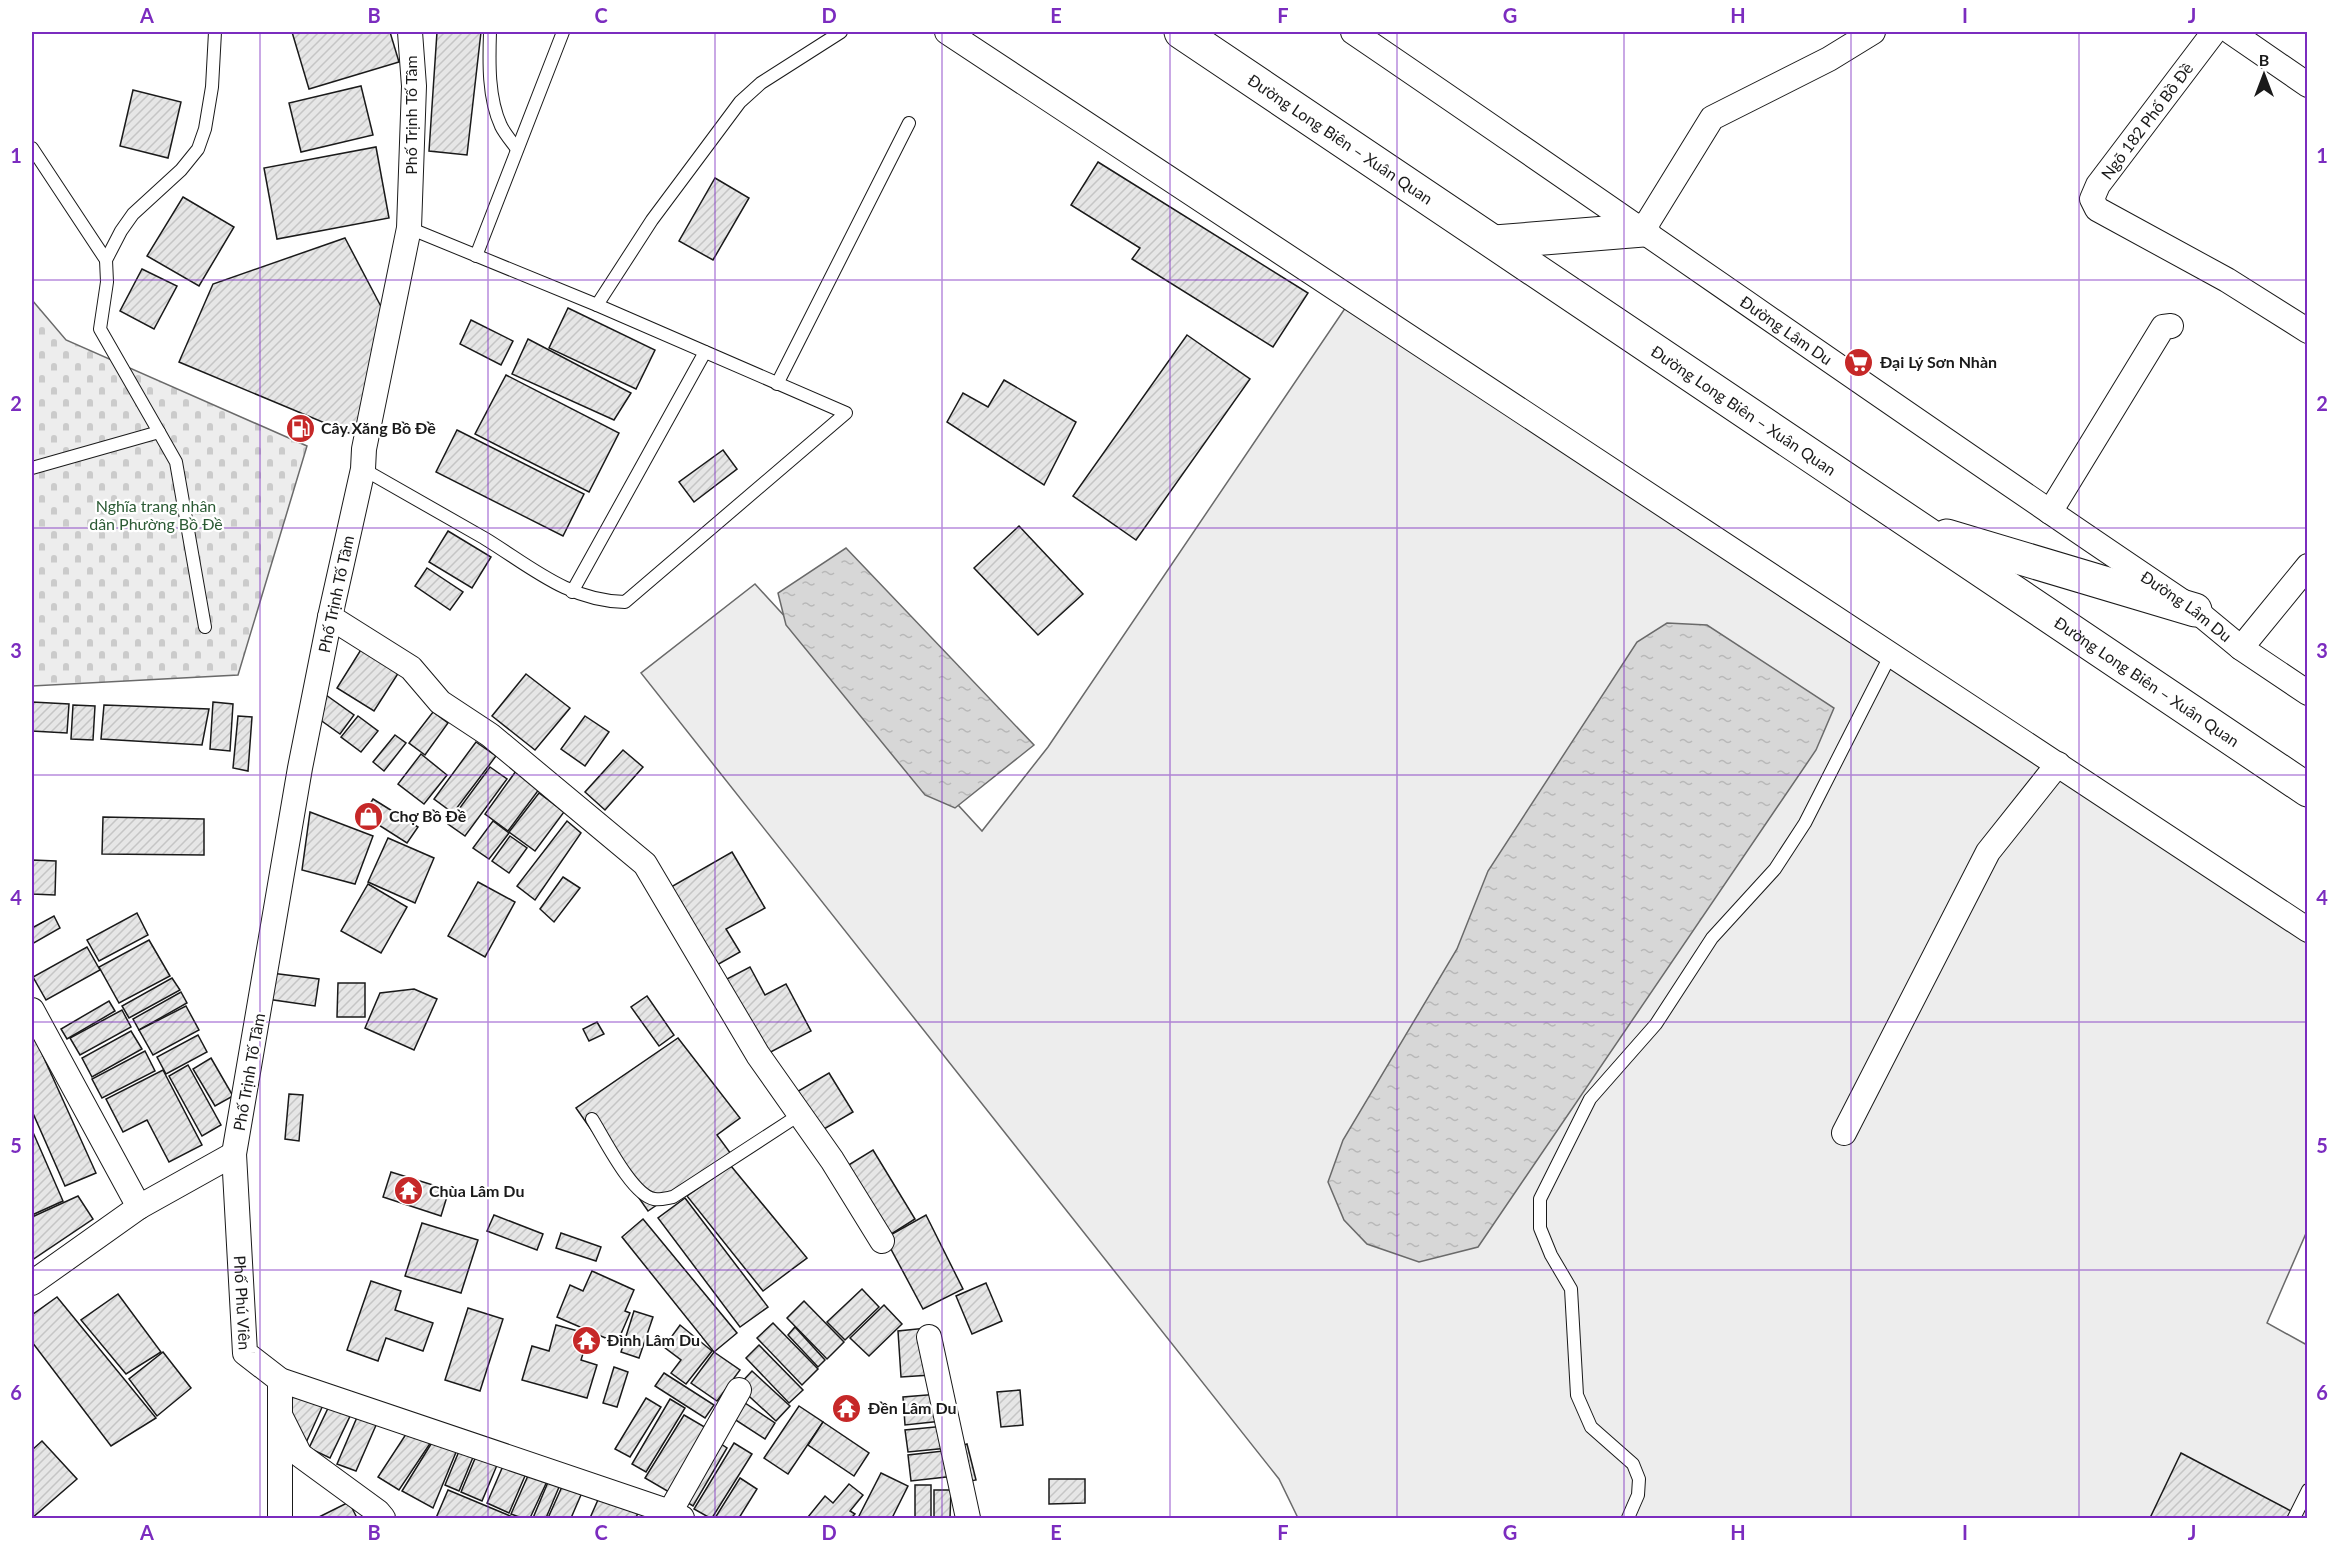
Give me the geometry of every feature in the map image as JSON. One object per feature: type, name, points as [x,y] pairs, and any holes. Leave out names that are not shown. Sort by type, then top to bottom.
[{"type":"main road","name":"Đường Long Biên – Xuân Quan","points":[[1181,32],[2307,790]]},
{"type":"main road","points":[[1495,242],[1643,230]]},
{"type":"main road","points":[[1914,527],[2195,610]]},
{"type":"street","name":"Phố Trịnh Tố Tâm","points":[[234,1154],[300,768],[363,469],[364,449],[409,228],[414,86],[410,32]]},
{"type":"street","points":[[947,32],[2307,930]]},
{"type":"street","name":"Đường Lâm Du","points":[[1353,32],[1643,230],[1865,386],[2195,610],[2241,648],[2307,693]]},
{"type":"street","points":[[1643,230],[1712,118],[1829,59],[1873,32]]},
{"type":"street","name":"Ngõ 182 Phố Bồ Đề","points":[[2214,32],[2098,185],[2092,199],[2097,209],[2227,280],[2307,331]]},
{"type":"street","points":[[2231,32],[2261,40],[2307,85]]},
{"type":"street","points":[[2050,512],[2163,327],[2171,326]]},
{"type":"street","points":[[2241,648],[2307,567]]},
{"type":"street","points":[[330,617],[411,668],[440,702],[490,735],[645,864],[758,1055],[832,1160],[882,1241]]},
{"type":"street","points":[[1844,1133],[1988,852],[2058,764]]},
{"type":"street","points":[[33,1019],[139,1207]]},
{"type":"street","points":[[32,1283],[139,1207],[234,1154]]},
{"type":"street","name":"Phố Phú Viên","points":[[234,1154],[245,1353],[280,1380],[676,1515]]},
{"type":"street","points":[[929,1337],[968,1518]]},
{"type":"street","points":[[280,1380],[280,1518]]},
{"type":"street","points":[[676,1515],[739,1390]]},
{"type":"street","points":[[280,1415],[300,1455],[383,1518]]},
{"type":"lane","points":[[205,627],[176,462],[100,329],[107,282],[106,260],[121,231],[134,214],[181,170],[198,149],[205,129],[212,87],[215,32]]},
{"type":"lane","points":[[490,32],[492,84],[498,118],[502,129],[517,149]]},
{"type":"lane","points":[[476,256],[563,32]]},
{"type":"lane","points":[[597,305],[652,219],[740,102],[767,79],[840,32]]},
{"type":"lane","points":[[777,384],[909,123]]},
{"type":"lane","points":[[32,148],[106,260]]},
{"type":"lane","points":[[363,469],[572,592],[603,601],[625,602],[846,413],[597,305],[409,228]]},
{"type":"lane","points":[[572,592],[705,352]]},
{"type":"lane","points":[[32,468],[159,432]]},
{"type":"lane","points":[[1628,1518],[1638,1495],[1639,1479],[1633,1464],[1591,1427],[1577,1395],[1571,1289],[1551,1255],[1540,1228],[1540,1199],[1590,1099],[1656,1024],[1712,938],[1781,860],[1805,823],[1891,654]]},
{"type":"lane","points":[[592,1119],[626,1174],[644,1195],[662,1199],[673,1197],[799,1115]]},
{"type":"lane","points":[[2294,1518],[2307,1490]]},
{"type":"green space","name":"Nghĩa trang nhân dân Phường Bồ Đề","points":[[32,300],[66,340],[307,446],[238,675],[32,686]]},
{"type":"shaded area","points":[[1352,298],[2307,930],[2307,1231],[2267,1323],[2307,1345],[2307,1518],[1298,1518],[1279,1479],[641,673],[755,584],[982,831],[1048,747]]},
{"type":"water","points":[[846,548],[1034,745],[955,808],[925,795],[786,625],[778,593]]},
{"type":"water","points":[[1667,623],[1707,625],[1834,708],[1816,750],[1478,1247],[1419,1262],[1367,1244],[1344,1220],[1328,1182],[1343,1140],[1457,949],[1488,871],[1637,642]]},
{"type":"building","points":[[292,32],[390,32],[399,62],[309,89]]},
{"type":"building","points":[[437,32],[481,32],[467,155],[429,151]]},
{"type":"building","points":[[361,86],[373,135],[301,152],[289,103]]},
{"type":"building","points":[[133,90],[181,102],[168,158],[120,146]]},
{"type":"building","points":[[376,147],[389,218],[277,239],[264,168]]},
{"type":"building","points":[[1098,162],[1308,293],[1273,347],[1132,259],[1140,248],[1071,205]]},
{"type":"building","points":[[715,178],[749,198],[713,260],[679,241]]},
{"type":"building","points":[[183,197],[234,227],[199,286],[147,256]]},
{"type":"building","points":[[345,238],[386,316],[363,439],[179,362],[213,284]]},
{"type":"building","points":[[142,269],[177,286],[154,329],[120,311]]},
{"type":"building","points":[[568,308],[655,350],[636,389],[549,348]]},
{"type":"building","points":[[471,320],[513,341],[501,365],[460,344]]},
{"type":"building","points":[[1187,335],[1250,379],[1136,540],[1073,496]]},
{"type":"building","points":[[528,339],[631,393],[614,420],[512,374]]},
{"type":"building","points":[[506,375],[619,433],[589,492],[475,434]]},
{"type":"building","points":[[1004,380],[1076,422],[1044,485],[947,422],[963,393],[988,407]]},
{"type":"building","points":[[457,430],[584,494],[563,536],[436,472]]},
{"type":"building","points":[[723,450],[737,469],[694,502],[679,482]]},
{"type":"building","points":[[1019,526],[1083,594],[1038,635],[974,568]]},
{"type":"building","points":[[448,531],[491,557],[472,588],[429,562]]},
{"type":"building","points":[[427,568],[463,592],[450,610],[415,586]]},
{"type":"building","points":[[362,648],[399,672],[374,711],[337,688]]},
{"type":"building","points":[[526,674],[570,708],[535,750],[492,716]]},
{"type":"building","points":[[326,695],[354,715],[340,734],[319,719]]},
{"type":"building","points":[[32,702],[69,704],[67,733],[32,731]]},
{"type":"building","points":[[213,702],[233,704],[230,751],[210,749]]},
{"type":"building","points":[[73,705],[95,706],[93,740],[71,739]]},
{"type":"building","points":[[104,705],[209,709],[202,745],[101,739]]},
{"type":"building","points":[[433,712],[448,723],[425,755],[409,743]]},
{"type":"building","points":[[238,716],[252,717],[248,771],[233,768]]},
{"type":"building","points":[[358,716],[378,731],[361,752],[341,737]]},
{"type":"building","points":[[585,716],[609,732],[585,766],[561,749]]},
{"type":"building","points":[[395,735],[406,743],[384,771],[373,762]]},
{"type":"building","points":[[476,742],[496,756],[453,813],[434,799]]},
{"type":"building","points":[[623,750],[643,767],[605,810],[585,792]]},
{"type":"building","points":[[421,754],[447,775],[424,804],[398,784]]},
{"type":"building","points":[[490,767],[507,779],[465,836],[448,824]]},
{"type":"building","points":[[516,771],[540,788],[508,831],[485,814]]},
{"type":"building","points":[[539,793],[564,812],[535,851],[509,832]]},
{"type":"building","points":[[373,799],[418,827],[407,843],[363,815]]},
{"type":"building","points":[[310,812],[373,836],[355,884],[302,870]]},
{"type":"building","points":[[103,817],[204,819],[204,855],[102,854]]},
{"type":"building","points":[[493,821],[509,833],[489,859],[473,848]]},
{"type":"building","points":[[567,821],[581,833],[535,900],[517,886]]},
{"type":"building","points":[[510,836],[527,848],[509,873],[492,861]]},
{"type":"building","points":[[388,838],[434,858],[415,903],[368,882]]},
{"type":"building","points":[[732,852],[765,908],[726,929],[740,952],[717,965],[671,887]]},
{"type":"building","points":[[32,860],[56,861],[55,895],[32,894]]},
{"type":"building","points":[[563,877],[580,888],[554,922],[540,909]]},
{"type":"building","points":[[478,882],[515,902],[485,957],[448,936]]},
{"type":"building","points":[[368,884],[407,907],[381,953],[341,931]]},
{"type":"building","points":[[137,913],[148,935],[99,961],[87,940]]},
{"type":"building","points":[[54,916],[60,928],[32,944],[32,928]]},
{"type":"building","points":[[149,940],[170,976],[119,1003],[99,967]]},
{"type":"building","points":[[87,947],[100,970],[46,1000],[33,977]]},
{"type":"building","points":[[750,967],[765,995],[786,984],[811,1031],[763,1056],[723,981]]},
{"type":"building","points":[[271,973],[319,979],[315,1006],[267,999]]},
{"type":"building","points":[[172,978],[180,990],[129,1018],[122,1006]]},
{"type":"building","points":[[338,983],[365,983],[365,1017],[337,1017]]},
{"type":"building","points":[[414,989],[437,999],[414,1050],[365,1028],[380,993]]},
{"type":"building","points":[[181,992],[187,1003],[139,1030],[133,1019]]},
{"type":"building","points":[[647,996],[674,1035],[659,1046],[631,1007]]},
{"type":"building","points":[[109,1001],[115,1011],[67,1039],[61,1029]]},
{"type":"building","points":[[186,1006],[199,1030],[153,1055],[139,1030]]},
{"type":"building","points":[[122,1010],[131,1027],[80,1055],[70,1038]]},
{"type":"building","points":[[597,1022],[604,1034],[589,1041],[583,1029]]},
{"type":"building","points":[[131,1031],[142,1049],[92,1077],[82,1058]]},
{"type":"building","points":[[198,1035],[207,1052],[166,1074],[157,1057]]},
{"type":"building","points":[[34,1036],[96,1173],[65,1186],[32,1111],[32,1037]]},
{"type":"building","points":[[678,1038],[740,1118],[717,1135],[731,1154],[648,1211],[576,1108]]},
{"type":"building","points":[[145,1051],[155,1071],[102,1098],[92,1079]]},
{"type":"building","points":[[211,1058],[233,1096],[215,1106],[193,1069]]},
{"type":"building","points":[[188,1065],[221,1125],[202,1136],[169,1076]]},
{"type":"building","points":[[163,1070],[202,1145],[169,1162],[147,1120],[123,1132],[106,1099]]},
{"type":"building","points":[[829,1073],[853,1112],[819,1132],[795,1093]]},
{"type":"building","points":[[289,1094],[303,1095],[299,1141],[285,1139]]},
{"type":"building","points":[[32,1130],[63,1201],[32,1215]]},
{"type":"building","points":[[873,1150],[915,1219],[885,1238],[842,1169]]},
{"type":"building","points":[[731,1166],[807,1258],[763,1291],[687,1196]]},
{"type":"building","points":[[391,1172],[449,1190],[441,1216],[383,1197]]},
{"type":"building","points":[[78,1196],[93,1219],[32,1260],[32,1217]]},
{"type":"building","points":[[685,1198],[768,1307],[740,1327],[658,1218]]},
{"type":"building","points":[[494,1215],[543,1234],[537,1250],[487,1231]]},
{"type":"building","points":[[926,1215],[963,1289],[923,1309],[885,1238]]},
{"type":"building","points":[[643,1219],[737,1333],[714,1352],[622,1237]]},
{"type":"building","points":[[422,1223],[478,1240],[461,1293],[405,1276]]},
{"type":"building","points":[[561,1233],[601,1247],[596,1261],[556,1248]]},
{"type":"building","points":[[592,1271],[634,1290],[625,1311],[630,1313],[617,1343],[557,1317],[570,1285],[583,1291]]},
{"type":"building","points":[[371,1281],[401,1291],[395,1310],[433,1323],[423,1351],[386,1338],[378,1361],[347,1350]]},
{"type":"building","points":[[986,1283],[1002,1321],[972,1334],[956,1296]]},
{"type":"building","points":[[862,1289],[879,1307],[845,1340],[827,1322]]},
{"type":"building","points":[[118,1294],[161,1352],[126,1374],[81,1320]]},
{"type":"building","points":[[57,1297],[156,1418],[111,1446],[32,1342],[32,1315]]},
{"type":"building","points":[[804,1301],[844,1342],[827,1359],[787,1318]]},
{"type":"building","points":[[884,1305],[902,1324],[869,1356],[850,1338]]},
{"type":"building","points":[[468,1308],[503,1319],[480,1391],[445,1380]]},
{"type":"building","points":[[634,1311],[653,1317],[639,1358],[621,1352]]},
{"type":"building","points":[[773,1323],[818,1369],[802,1385],[757,1338]]},
{"type":"building","points":[[556,1325],[589,1334],[581,1360],[597,1365],[587,1398],[522,1380],[532,1346],[549,1351]]},
{"type":"building","points":[[680,1325],[712,1351],[686,1384],[671,1373],[681,1360],[664,1347]]},
{"type":"building","points":[[795,1327],[825,1360],[818,1367],[788,1335]]},
{"type":"building","points":[[927,1328],[931,1375],[901,1377],[898,1331]]},
{"type":"building","points":[[759,1345],[803,1390],[789,1403],[746,1358]]},
{"type":"building","points":[[163,1352],[191,1388],[157,1416],[129,1379]]},
{"type":"building","points":[[714,1352],[740,1370],[717,1401],[691,1383]]},
{"type":"building","points":[[614,1367],[628,1372],[617,1407],[603,1403]]},
{"type":"building","points":[[752,1371],[790,1406],[776,1421],[738,1386]]},
{"type":"building","points":[[664,1373],[714,1405],[705,1418],[655,1386]]},
{"type":"building","points":[[289,1388],[324,1403],[305,1445],[287,1415]]},
{"type":"building","points":[[1020,1390],[1023,1425],[1001,1427],[997,1392]]},
{"type":"building","points":[[939,1394],[942,1421],[905,1425],[903,1397]]},
{"type":"building","points":[[646,1398],[661,1407],[630,1457],[615,1449]]},
{"type":"building","points":[[670,1399],[685,1408],[646,1472],[632,1464]]},
{"type":"building","points":[[739,1399],[775,1423],[765,1439],[728,1415]]},
{"type":"building","points":[[331,1402],[352,1412],[330,1458],[309,1448]]},
{"type":"building","points":[[799,1406],[823,1422],[788,1474],[764,1458]]},
{"type":"building","points":[[358,1415],[377,1423],[356,1471],[337,1464]]},
{"type":"building","points":[[684,1415],[708,1429],[669,1492],[645,1478]]},
{"type":"building","points":[[823,1422],[869,1453],[854,1476],[808,1445]]},
{"type":"building","points":[[945,1426],[948,1448],[908,1452],[905,1430]]},
{"type":"building","points":[[410,1428],[431,1442],[399,1490],[378,1477]]},
{"type":"building","points":[[436,1436],[459,1445],[433,1508],[402,1491]]},
{"type":"building","points":[[715,1440],[727,1448],[693,1506],[680,1498]]},
{"type":"building","points":[[42,1441],[77,1479],[32,1518],[32,1450]]},
{"type":"building","points":[[734,1443],[752,1454],[710,1518],[694,1509]]},
{"type":"building","points":[[462,1444],[476,1450],[459,1491],[445,1485]]},
{"type":"building","points":[[967,1444],[976,1480],[965,1482],[957,1447]]},
{"type":"building","points":[[479,1449],[500,1458],[482,1501],[461,1492]]},
{"type":"building","points":[[952,1450],[955,1476],[911,1481],[908,1455]]},
{"type":"building","points":[[2181,1453],[2291,1511],[2287,1518],[2150,1518]]},
{"type":"building","points":[[506,1459],[528,1469],[509,1513],[487,1503]]},
{"type":"building","points":[[531,1469],[549,1477],[530,1518],[522,1518],[511,1514]]},
{"type":"building","points":[[881,1473],[908,1486],[892,1518],[858,1518]]},
{"type":"building","points":[[551,1475],[562,1480],[546,1518],[533,1518]]},
{"type":"building","points":[[740,1478],[757,1489],[739,1518],[715,1518]]},
{"type":"building","points":[[1049,1479],[1085,1479],[1085,1503],[1049,1504]]},
{"type":"building","points":[[565,1480],[584,1488],[571,1518],[548,1518]]},
{"type":"building","points":[[849,1484],[863,1495],[850,1511],[855,1514],[851,1518],[808,1517],[825,1496],[833,1503]]},
{"type":"building","points":[[915,1485],[931,1485],[931,1518],[915,1518]]},
{"type":"building","points":[[448,1490],[515,1518],[436,1518]]},
{"type":"building","points":[[934,1490],[951,1490],[950,1518],[934,1518]]},
{"type":"building","points":[[601,1493],[639,1510],[636,1518],[590,1518]]},
{"type":"building","points":[[349,1502],[357,1518],[317,1518]]},
{"type":"place","name":"Đại Lý Sơn Nhàn","points":[[1859,362]]},
{"type":"place","name":"Cây Xăng Bồ Đề","points":[[300,428]]},
{"type":"place","name":"Chợ Bồ Đề","points":[[368,816]]},
{"type":"place","name":"Chùa Lâm Du","points":[[408,1191]]},
{"type":"place","name":"Đình Lâm Du","points":[[586,1340]]},
{"type":"place","name":"Đền Lâm Du","points":[[847,1408]]}]
